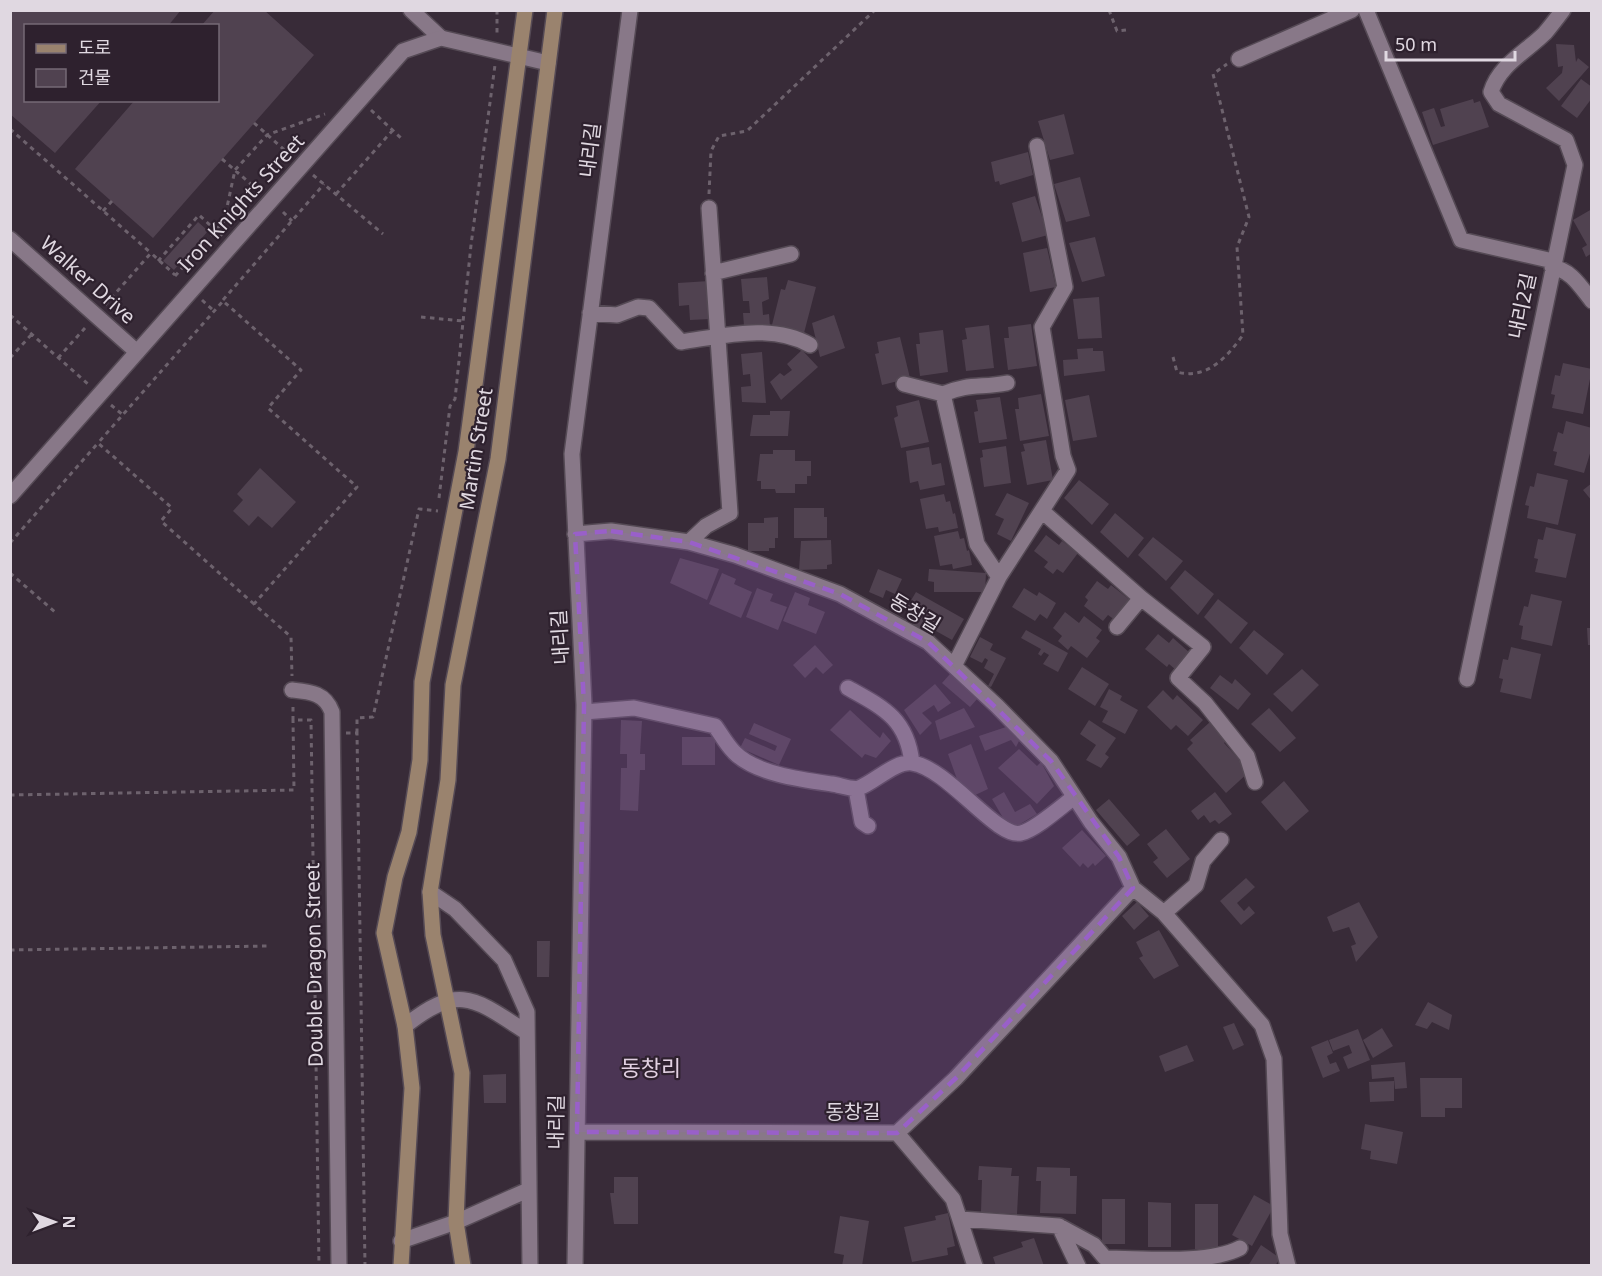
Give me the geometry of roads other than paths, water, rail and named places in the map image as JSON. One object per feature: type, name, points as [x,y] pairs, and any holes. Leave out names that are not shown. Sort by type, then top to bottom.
[{"type":"main road","name":"Martin Street","points":[[401,1266],[412,1088],[405,1026],[384,933],[395,877],[409,832],[414,801],[420,760],[422,682],[466,452],[525,10]]},
{"type":"main road","name":"Martin Street","points":[[463,1266],[456,1222],[462,1073],[449,1001],[433,935],[430,892],[448,780],[453,685],[498,459],[555,10]]},
{"type":"street","points":[[411,10],[441,38],[519,54],[548,63]]},
{"type":"street","name":"내리길","points":[[575,1266],[584,712],[572,454],[630,10]]},
{"type":"street","points":[[1239,59],[1352,10]]},
{"type":"street","points":[[1366,10],[1461,240],[1563,268],[1592,301]]},
{"type":"street","name":"내리2길","points":[[1467,679],[1575,165],[1566,141],[1499,104],[1491,92],[1495,80],[1501,73],[1544,33],[1563,10]]},
{"type":"street","name":"Iron Knights Street","points":[[10,496],[403,51],[441,38]]},
{"type":"street","points":[[954,666],[999,577],[1068,470],[1063,456],[1042,327],[1065,287],[1037,146]]},
{"type":"street","points":[[689,542],[706,526],[730,513],[709,208]]},
{"type":"street","name":"Walker Drive","points":[[10,238],[137,352]]},
{"type":"street","points":[[713,273],[791,254]]},
{"type":"street","points":[[590,313],[617,315],[638,307],[649,308],[681,342],[773,333],[796,337],[810,345]]},
{"type":"street","points":[[904,384],[943,394],[963,385],[990,386],[1007,383]]},
{"type":"street","points":[[943,394],[978,544],[999,577]]},
{"type":"street","points":[[1042,510],[1141,598],[1203,647],[1178,678],[1205,703],[1247,756],[1255,782]]},
{"type":"street","name":"동창길","points":[[575,534],[611,531],[689,542],[735,555],[840,594],[928,642],[998,706],[1050,761],[1119,856],[1133,888],[1164,913],[1262,1025],[1274,1059],[1280,1234],[1288,1266]]},
{"type":"street","points":[[1117,627],[1141,598]]},
{"type":"street","points":[[848,688],[879,706],[900,723],[910,742],[912,763]]},
{"type":"street","name":"Double Dragon Street","points":[[292,690],[320,695],[328,703],[332,712],[339,1266]]},
{"type":"street","points":[[584,712],[634,708],[715,726],[734,752],[750,764],[796,779],[856,789],[902,765],[912,763],[945,780],[1000,828],[1012,834],[1023,833],[1074,797]]},
{"type":"street","points":[[856,789],[862,822],[868,826]]},
{"type":"street","points":[[1164,913],[1196,885],[1203,861],[1221,840]]},
{"type":"street","name":"동창길","points":[[577,1132],[897,1133],[956,1078],[1133,888]]},
{"type":"street","points":[[430,892],[455,909],[504,960],[527,1012],[530,1266]]},
{"type":"street","points":[[405,1026],[424,1011],[449,1001],[466,998],[490,1009],[526,1032]]},
{"type":"street","points":[[897,1133],[953,1199],[975,1266]]},
{"type":"street","points":[[401,1241],[456,1222],[528,1185]]},
{"type":"street","points":[[960,1220],[1059,1226],[1094,1245],[1103,1262],[1188,1258],[1230,1253],[1240,1248]]},
{"type":"street","points":[[1059,1226],[1078,1266]]},
{"type":"district","name":"동창리","points":[[651,1068]]}]
